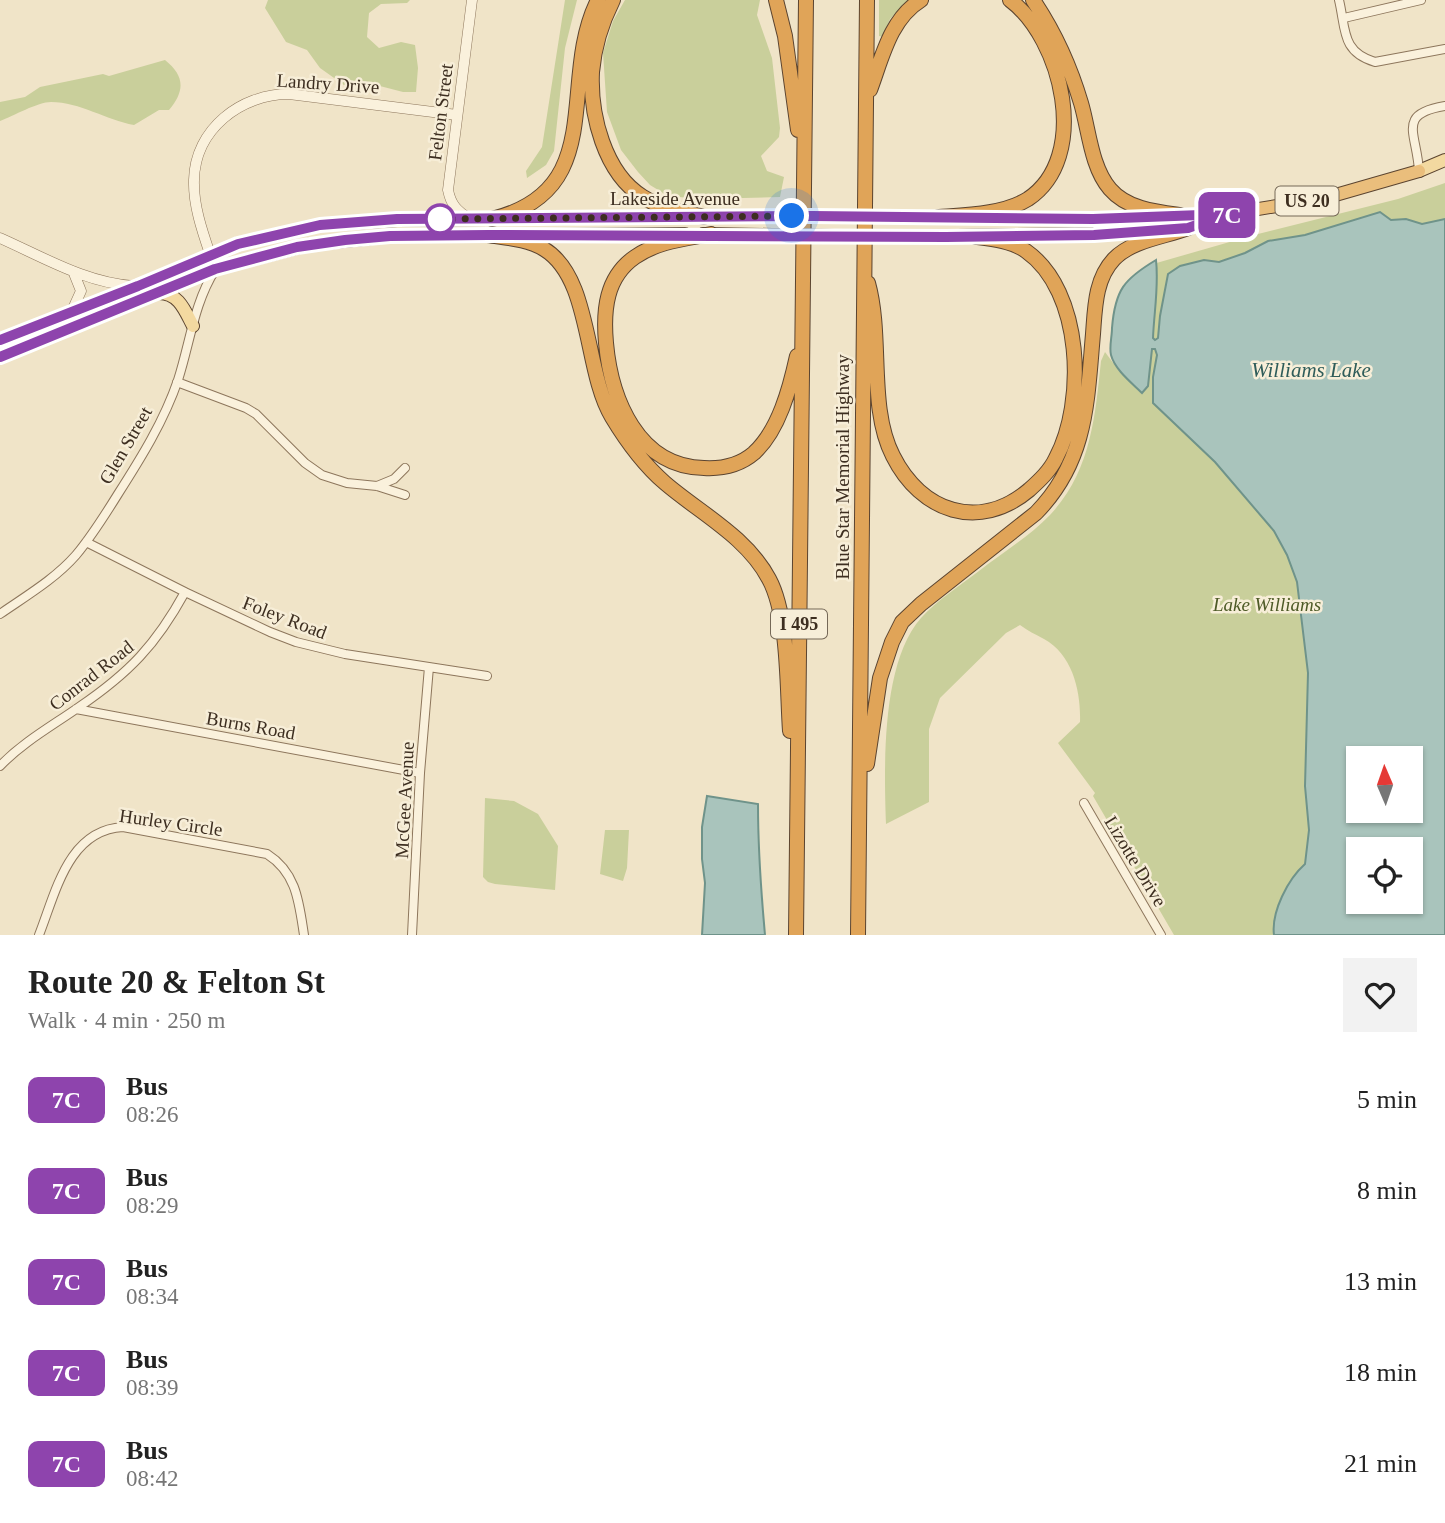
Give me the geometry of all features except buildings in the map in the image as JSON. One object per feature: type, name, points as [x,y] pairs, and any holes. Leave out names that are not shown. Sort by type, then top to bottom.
[{"type":"highway","points":[[492,219],[520,210],[542,197],[559,176],[570,148],[584,42],[598,0]]},
{"type":"highway","points":[[613,0],[599,36],[592,69],[595,113],[606,149],[621,176],[642,197],[704,217]]},
{"type":"highway","points":[[776,0],[786,44],[805,196]]},
{"type":"highway","name":"Blue Star Memorial Highway","points":[[796,935],[806,0]]},
{"type":"highway","name":"Blue Star Memorial Highway","points":[[858,935],[867,0]]},
{"type":"highway","points":[[867,97],[898,22],[921,0]]},
{"type":"highway","points":[[940,217],[986,212],[1028,199],[1054,171],[1062,152],[1063,112],[1053,66],[1033,22],[1010,0]]},
{"type":"highway","points":[[1032,0],[1061,49],[1081,101],[1097,162],[1110,189],[1134,206],[1184,221]]},
{"type":"highway","name":"Lakeside Avenue","points":[[1228,214],[1325,198],[1419,171]]},
{"type":"highway","points":[[859,821],[878,691],[884,665],[897,632],[915,610],[1036,513],[1050,498],[1071,464],[1082,430],[1095,309],[1101,281],[1107,268],[1123,252],[1184,221]]},
{"type":"highway","points":[[711,234],[663,243],[634,258],[611,284],[606,302],[604,320],[607,355],[615,389],[629,422],[653,451],[676,463],[702,468],[734,464],[752,454],[767,437],[784,400],[797,354],[803,314]]},
{"type":"highway","points":[[488,235],[533,244],[557,260],[567,273],[577,299],[601,395],[625,438],[656,475],[739,542],[770,580],[778,601],[782,633],[796,879]]},
{"type":"highway","points":[[863,266],[874,306],[883,426],[893,457],[913,485],[939,505],[966,513],[996,510],[1036,484],[1056,460],[1063,444],[1071,410],[1073,345],[1066,309],[1040,264],[1018,246],[976,237]]},
{"type":"main road","name":"Lakeside Avenue","points":[[1419,171],[1445,160]]},
{"type":"main road","name":"Lakeside Avenue","points":[[215,269],[297,247],[390,236],[711,234],[976,237],[1122,234],[1228,214]]},
{"type":"main road","name":"Lakeside Avenue","points":[[210,254],[251,240],[320,225],[397,219],[772,216],[1184,221]]},
{"type":"main road","name":"US 20","points":[[0,340],[138,286],[210,254]]},
{"type":"main road","name":"US 20","points":[[0,357],[215,269]]},
{"type":"main road","points":[[159,293],[169,295],[185,307],[193,326]]},
{"type":"street","name":"Felton Street","points":[[470,219],[457,211],[448,190],[472,0]]},
{"type":"street","points":[[1339,0],[1351,46],[1354,53],[1364,59],[1375,62],[1445,49]]},
{"type":"street","points":[[1344,18],[1421,0]]},
{"type":"street","name":"Landry Drive","points":[[210,254],[197,209],[195,171],[207,137],[221,120],[237,107],[263,97],[289,94],[457,115]]},
{"type":"street","points":[[1419,171],[1412,126],[1414,117],[1419,112],[1445,106]]},
{"type":"street","points":[[0,238],[73,271],[118,285],[138,286]]},
{"type":"street","points":[[210,254],[215,269]]},
{"type":"street","name":"Glen Street","points":[[0,614],[56,573],[86,542],[146,449],[177,382],[204,287],[215,269]]},
{"type":"street","points":[[71,313],[81,291],[73,271]]},
{"type":"street","points":[[177,382],[256,414],[305,463],[322,475],[346,483],[377,486],[405,495]]},
{"type":"street","points":[[377,486],[394,479],[405,468]]},
{"type":"street","name":"Foley Road","points":[[86,542],[262,629],[296,642],[345,654],[487,676]]},
{"type":"street","name":"Conrad Road","points":[[0,766],[23,746],[107,687],[143,655],[156,641],[185,592]]},
{"type":"street","name":"McGee Avenue","points":[[412,935],[420,773],[429,667]]},
{"type":"street","name":"Burns Road","points":[[76,709],[420,773]]},
{"type":"street","name":"Lizotte Drive","points":[[1084,803],[1161,935]]},
{"type":"street","name":"Hurley Circle","points":[[39,935],[76,850],[100,831],[123,827],[267,854],[280,864],[294,884],[304,935]]},
{"type":"green space","points":[[268,0],[410,0],[407,3],[381,4],[369,13],[367,37],[379,48],[401,42],[415,45],[418,68],[416,92],[403,92],[376,85],[344,85],[320,68],[307,50],[286,42],[265,8]]},
{"type":"green space","points":[[565,0],[577,0],[565,48],[554,151],[546,165],[527,178],[526,171],[542,147]]},
{"type":"green space","points":[[625,0],[760,0],[757,15],[772,58],[780,128],[779,137],[761,156],[767,171],[784,177],[780,197],[701,199],[668,196],[650,185],[638,172],[621,150],[607,112],[603,53],[613,21]]},
{"type":"green space","points":[[879,0],[909,0],[890,19],[883,37],[879,36]]},
{"type":"green space","points":[[165,60],[179,78],[178,96],[169,110],[159,110],[134,125],[83,108],[51,102],[0,121],[0,102],[25,97],[40,87],[103,74],[109,76]]},
{"type":"green space","name":"Lake Williams","points":[[1445,183],[1445,935],[1174,935],[1093,796],[1095,793],[1058,743],[1080,722],[1077,687],[1068,664],[1054,646],[1020,625],[1006,633],[940,698],[929,729],[929,802],[886,824],[888,717],[898,661],[908,637],[934,605],[1034,530],[1064,498],[1083,462],[1089,442],[1101,361],[1105,352],[1117,368],[1124,299],[1153,264],[1254,235],[1398,199]]},
{"type":"green space","points":[[485,798],[514,801],[538,814],[558,846],[555,890],[495,884],[483,877]]},
{"type":"green space","points":[[605,830],[629,830],[627,868],[623,881],[600,874]]},
{"type":"water","name":"Williams Lake","points":[[1380,212],[1391,220],[1406,219],[1422,224],[1445,219],[1445,935],[1274,935],[1275,916],[1282,896],[1305,864],[1309,830],[1305,786],[1308,673],[1297,582],[1274,531],[1215,462],[1153,403],[1153,377],[1157,355],[1155,349],[1152,349],[1148,386],[1142,393],[1120,371],[1111,355],[1116,304],[1123,287],[1136,273],[1156,260],[1155,340],[1158,338],[1168,274],[1180,266],[1204,260],[1219,262],[1268,241],[1305,235]]},
{"type":"water","points":[[707,796],[758,804],[765,935],[702,935],[705,883],[702,827]]},
{"type":"bus line","name":"7C","points":[[0,340],[238,244],[334,224],[397,219],[812,216],[1093,219],[1228,214],[1188,228],[1094,235],[488,235],[390,236],[345,240],[297,247],[215,269],[0,357]]},
{"type":"route","points":[[440,219],[792,216]]}]
